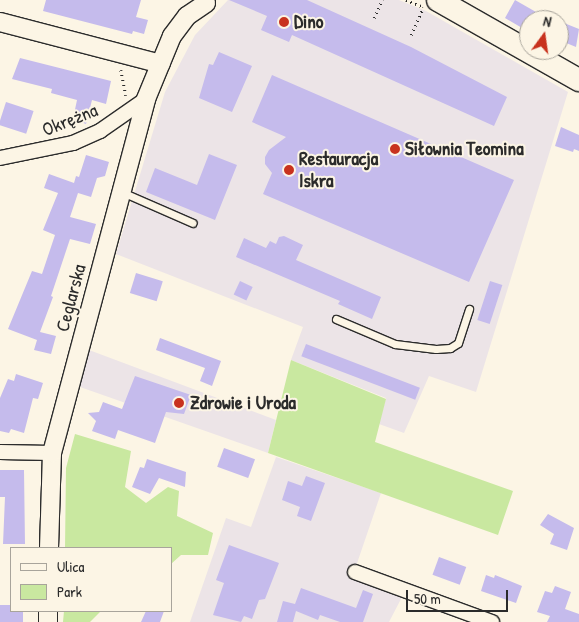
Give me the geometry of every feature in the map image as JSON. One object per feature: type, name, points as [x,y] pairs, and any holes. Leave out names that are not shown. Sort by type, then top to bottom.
[{"type":"main road","points":[[431,3],[579,80]]},
{"type":"street","name":"Ceglarska","points":[[49,547],[52,453],[146,99],[160,64],[182,42],[208,1]]},
{"type":"street","points":[[0,22],[160,64]]},
{"type":"street","name":"Okrężna","points":[[0,158],[73,143],[100,131],[146,99]]},
{"type":"street","points":[[0,452],[52,453]]},
{"type":"street","points":[[355,572],[492,622]]},
{"type":"lane","points":[[121,192],[194,223]]},
{"type":"lane","points":[[336,319],[395,344],[436,349],[450,348],[458,343],[469,309]]},
{"type":"path","points":[[374,18],[382,0]]},
{"type":"path","points":[[411,35],[431,3]]},
{"type":"path","points":[[120,64],[128,104]]},
{"type":"shaded area","points":[[228,0],[399,0],[426,11],[568,92],[476,392],[429,376],[404,433],[379,424],[386,398],[291,360],[303,327],[116,254],[165,92],[195,35]]},
{"type":"shaded area","name":"Zdrowie i Uroda","points":[[89,350],[276,420],[268,453],[80,387]]},
{"type":"shaded area","points":[[276,457],[381,493],[352,578],[402,597],[389,622],[190,622],[226,518],[251,527]]},
{"type":"green space","points":[[291,360],[386,399],[375,442],[513,491],[498,535],[268,453]]},
{"type":"green space","points":[[75,434],[131,451],[125,487],[146,503],[168,487],[179,491],[177,516],[213,533],[208,555],[181,555],[172,563],[172,547],[65,547],[66,468]]},
{"type":"green space","points":[[64,612],[100,612],[90,622],[63,622]]},
{"type":"building","points":[[46,0],[141,0],[136,17],[148,20],[144,34],[133,31],[132,34],[43,11]]},
{"type":"building","points":[[229,0],[307,0],[411,47],[507,97],[494,126],[292,35],[289,42],[261,30],[267,16]]},
{"type":"building","points":[[515,0],[532,10],[519,10],[519,26],[505,18]]},
{"type":"building","points":[[569,25],[579,29],[576,47],[569,44]]},
{"type":"building","points":[[219,52],[252,66],[232,112],[199,98],[209,64],[213,65]]},
{"type":"building","points":[[20,58],[111,81],[106,104],[92,100],[86,124],[73,119],[77,100],[51,93],[52,89],[12,79]]},
{"type":"building","points":[[272,75],[514,180],[469,282],[263,194],[272,173],[265,164],[265,157],[269,150],[286,137],[252,122]]},
{"type":"building","points":[[6,102],[34,111],[26,134],[0,125]]},
{"type":"building","points":[[561,127],[579,135],[579,151],[574,149],[573,152],[555,146]]},
{"type":"building","points":[[209,154],[237,165],[215,220],[146,192],[155,168],[197,185]]},
{"type":"building","points":[[86,155],[109,162],[105,176],[97,178],[91,197],[78,193],[70,217],[96,224],[90,244],[70,239],[51,296],[53,297],[40,332],[56,336],[51,354],[34,350],[37,340],[8,329],[32,271],[42,274],[55,235],[43,230],[58,193],[44,188],[49,174],[74,183],[76,176],[79,177]]},
{"type":"building","points":[[284,236],[303,245],[296,260],[381,297],[372,319],[338,304],[340,301],[236,257],[244,238],[266,248],[270,241],[276,244],[279,237]]},
{"type":"building","points":[[136,273],[163,281],[157,301],[130,293]]},
{"type":"building","points":[[240,281],[253,287],[246,301],[234,295]]},
{"type":"building","points":[[490,281],[502,285],[490,324],[477,320]]},
{"type":"building","points":[[160,338],[221,361],[212,386],[200,381],[205,368],[156,350]]},
{"type":"building","points":[[306,344],[420,388],[415,400],[301,356]]},
{"type":"building","points":[[16,374],[43,383],[38,399],[33,398],[24,433],[11,429],[9,433],[0,431],[0,398],[8,379],[14,381]]},
{"type":"building","points":[[135,376],[191,395],[184,414],[166,412],[155,443],[118,430],[115,439],[92,431],[96,421],[88,413],[99,412],[103,402],[122,409]]},
{"type":"building","points":[[224,448],[255,459],[248,478],[217,467]]},
{"type":"building","points":[[147,459],[186,472],[185,487],[159,478],[150,494],[132,487],[140,467],[144,468]]},
{"type":"building","points":[[0,470],[24,470],[25,544],[3,544],[5,497],[0,497]]},
{"type":"building","points":[[306,476],[325,483],[311,521],[297,516],[300,507],[282,500],[288,481],[302,486]]},
{"type":"building","points":[[548,514],[574,528],[567,550],[550,544],[554,534],[540,525]]},
{"type":"building","points":[[229,545],[279,563],[265,599],[259,600],[252,619],[244,616],[241,622],[213,615],[224,583],[216,580]]},
{"type":"building","points":[[439,557],[466,567],[460,585],[433,575]]},
{"type":"building","points":[[486,575],[494,578],[495,575],[522,586],[516,603],[481,591]]},
{"type":"building","points":[[555,586],[571,592],[565,609],[579,614],[579,622],[547,622],[550,616],[537,612],[545,591],[552,593]]},
{"type":"building","points":[[301,588],[356,608],[363,590],[373,594],[363,622],[340,622],[320,615],[318,620],[296,611],[293,622],[277,622],[283,601],[295,604]]},
{"type":"building","points":[[0,605],[10,605],[10,612],[23,612],[23,622],[0,622]]},
{"type":"building","points":[[146,612],[164,612],[160,622],[141,622]]},
{"type":"place","name":"Dino","points":[[284,22]]},
{"type":"place","name":"Siłownia Teomina","points":[[395,149]]},
{"type":"place","name":"Restauracja Iskra","points":[[289,170]]},
{"type":"place","name":"Zdrowie i Uroda","points":[[179,403]]}]
